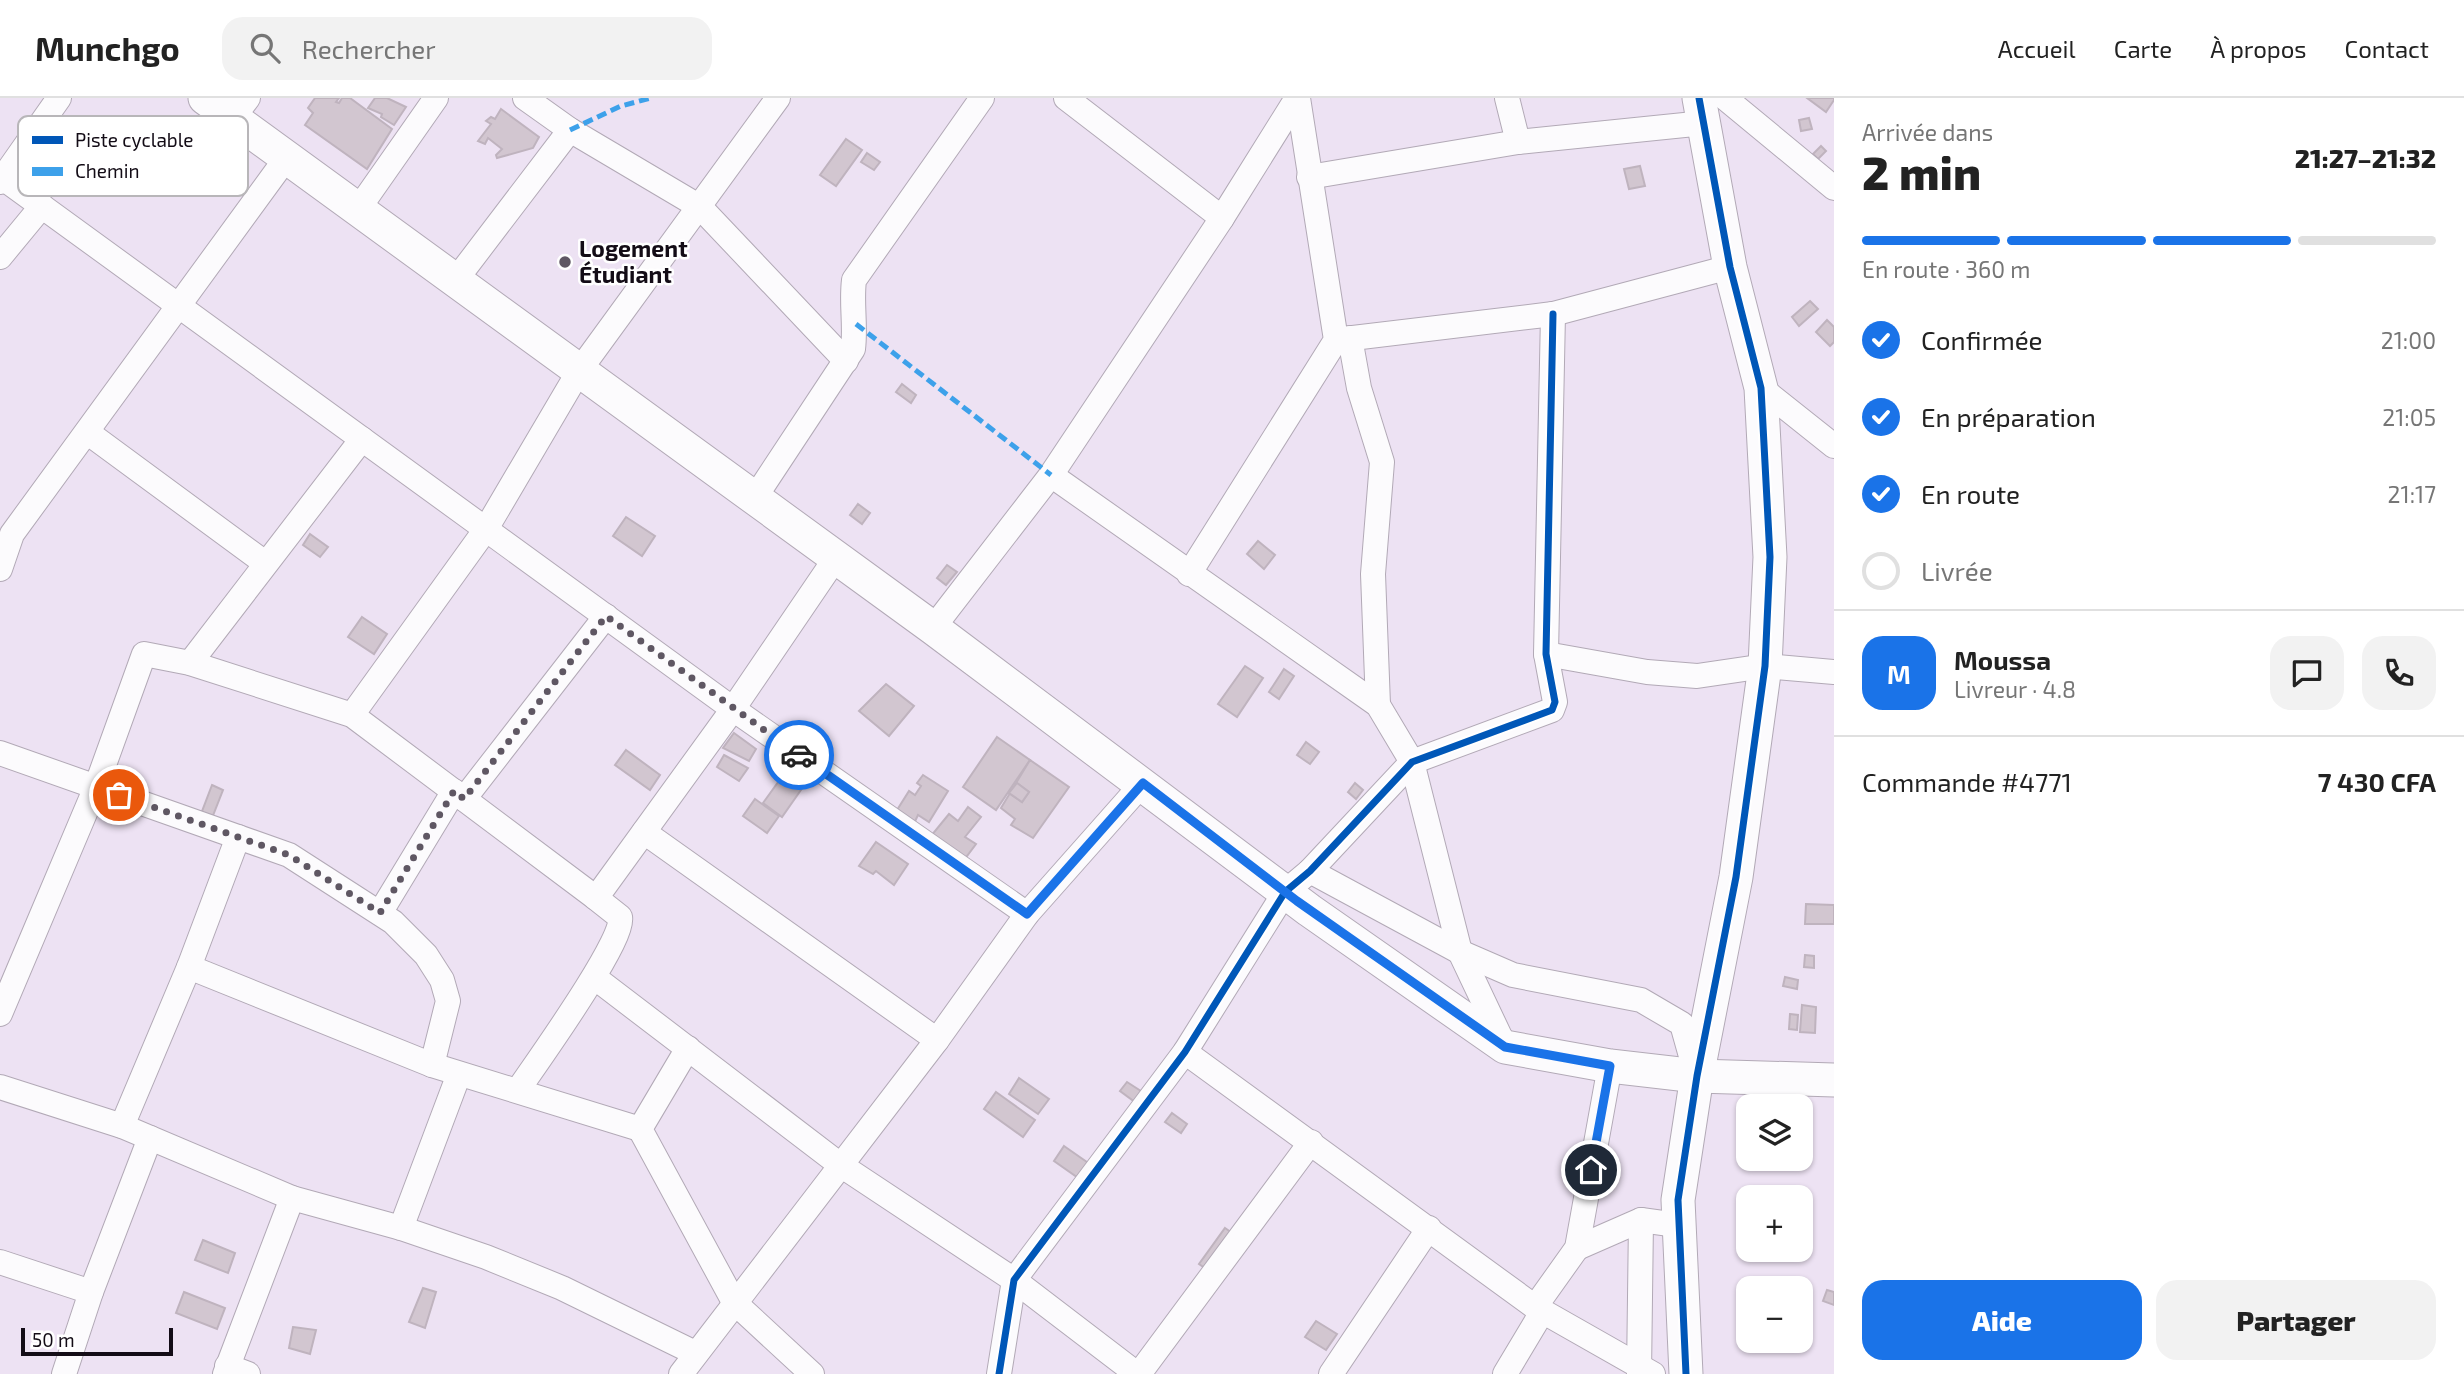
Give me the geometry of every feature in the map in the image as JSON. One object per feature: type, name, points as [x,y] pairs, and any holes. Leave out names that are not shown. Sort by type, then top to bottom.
[{"type":"main road","points":[[205,98],[240,108]]},
{"type":"main road","points":[[1686,1374],[1677,1225],[1697,1076],[1735,877],[1765,666],[1770,557],[1761,388],[1730,267],[1709,106]]},
{"type":"main road","points":[[248,116],[287,157],[933,628],[1285,892],[1505,1047],[1610,1066],[1697,1076],[1834,1080]]},
{"type":"street","points":[[46,116],[59,98]]},
{"type":"street","points":[[359,208],[436,98]]},
{"type":"street","points":[[524,98],[570,131],[700,207],[846,361]]},
{"type":"street","points":[[352,715],[486,530],[579,371],[778,98]]},
{"type":"street","points":[[754,499],[853,349],[856,324],[851,304],[855,280],[982,98]]},
{"type":"street","points":[[1066,98],[1222,218]]},
{"type":"street","points":[[933,628],[1051,475],[1222,218],[1297,98]]},
{"type":"street","points":[[1297,98],[1309,177],[1343,339],[1382,462],[1373,574],[1378,705]]},
{"type":"street","points":[[1507,98],[1518,142]]},
{"type":"street","points":[[1309,177],[1709,106],[1833,186]]},
{"type":"street","points":[[455,281],[570,131]]},
{"type":"street","points":[[18,156],[1,180],[18,191]]},
{"type":"street","points":[[0,569],[6,530],[87,432],[287,157]]},
{"type":"street","points":[[26,196],[733,709],[1027,914]]},
{"type":"street","points":[[0,257],[42,206]]},
{"type":"street","points":[[1189,574],[1343,339],[1553,314],[1730,267]]},
{"type":"street","points":[[999,1374],[1014,1280],[1185,1052],[1285,892],[1310,871],[1412,762],[1552,710],[1555,702],[1546,654],[1553,314]]},
{"type":"street","points":[[1761,388],[1834,446]]},
{"type":"street","points":[[87,432],[265,563]]},
{"type":"street","points":[[190,663],[362,439]]},
{"type":"street","points":[[1051,475],[1378,705],[1412,762],[1460,952],[1505,1047]]},
{"type":"street","points":[[596,898],[733,709],[835,559]]},
{"type":"street","points":[[380,913],[459,795],[606,616]]},
{"type":"street","points":[[0,1014],[96,787],[141,657],[149,653],[190,663],[352,715],[596,898],[622,921],[594,977],[518,1090]]},
{"type":"street","points":[[1546,654],[1647,672],[1697,676],[1765,666],[1834,672]]},
{"type":"street","points":[[0,753],[289,855],[393,922],[426,955],[442,980],[448,1001],[432,1065]]},
{"type":"street","points":[[681,1374],[839,1164],[937,1040],[1027,914],[1143,783]]},
{"type":"street","points":[[644,832],[937,1040]]},
{"type":"street","points":[[122,1126],[189,967],[238,837]]},
{"type":"street","points":[[1310,871],[1460,952],[1513,975],[1641,1000],[1682,1024],[1697,1076]]},
{"type":"street","points":[[189,967],[432,1065],[640,1129],[734,1302],[812,1374]]},
{"type":"street","points":[[594,977],[839,1164],[1014,1280],[1138,1374],[1311,1142]]},
{"type":"street","points":[[640,1129],[688,1048]]},
{"type":"street","points":[[1185,1052],[1538,1310],[1644,1371]]},
{"type":"street","points":[[1505,1374],[1538,1310],[1577,1248],[1610,1066]]},
{"type":"street","points":[[401,1228],[459,1074]]},
{"type":"street","points":[[0,1087],[122,1126],[292,1198],[401,1228],[562,1289],[695,1353]]},
{"type":"street","points":[[64,1374],[91,1292],[150,1138]]},
{"type":"street","points":[[234,1371],[292,1198]]},
{"type":"street","points":[[1577,1248],[1641,1220],[1677,1225]]},
{"type":"street","points":[[1641,1220],[1644,1371]]},
{"type":"street","points":[[1331,1374],[1429,1228]]},
{"type":"street","points":[[0,1262],[91,1292]]},
{"type":"building","points":[[315,98],[339,98],[336,102],[339,103],[342,98],[350,98],[392,129],[367,169],[305,125],[313,113],[308,108]]},
{"type":"building","points":[[375,98],[387,98],[406,107],[394,125],[381,117],[382,114],[368,108]]},
{"type":"building","points":[[1807,98],[1834,98],[1834,100],[1826,112]]},
{"type":"building","points":[[501,109],[539,137],[533,148],[497,158],[496,155],[502,149],[488,138],[485,144],[478,141],[491,124],[486,121],[491,117],[495,119]]},
{"type":"building","points":[[1809,118],[1812,129],[1801,131],[1799,120]]},
{"type":"building","points":[[846,139],[862,150],[836,186],[820,175]]},
{"type":"building","points":[[1821,146],[1826,151],[1818,159],[1813,154]]},
{"type":"building","points":[[867,153],[880,162],[874,170],[861,162]]},
{"type":"building","points":[[1640,166],[1645,186],[1629,189],[1624,169]]},
{"type":"building","points":[[1810,301],[1818,309],[1799,326],[1792,317]]},
{"type":"building","points":[[1827,320],[1834,327],[1834,342],[1830,346],[1816,332]]},
{"type":"building","points":[[902,384],[916,395],[911,403],[896,392]]},
{"type":"building","points":[[858,504],[870,513],[862,524],[850,515]]},
{"type":"building","points":[[626,517],[655,536],[642,556],[613,536]]},
{"type":"building","points":[[310,534],[328,547],[320,557],[303,545]]},
{"type":"building","points":[[1258,541],[1275,555],[1264,569],[1247,554]]},
{"type":"building","points":[[947,565],[957,572],[946,585],[937,578]]},
{"type":"building","points":[[362,617],[387,634],[374,654],[348,637]]},
{"type":"building","points":[[1245,666],[1263,678],[1237,717],[1218,704]]},
{"type":"building","points":[[1284,669],[1294,676],[1279,699],[1269,692]]},
{"type":"building","points":[[886,684],[914,706],[889,736],[859,711]]},
{"type":"building","points":[[734,733],[756,749],[749,761],[723,748]]},
{"type":"building","points":[[997,737],[1030,760],[996,810],[963,787]]},
{"type":"building","points":[[1306,742],[1319,752],[1310,764],[1297,755]]},
{"type":"building","points":[[626,750],[660,775],[650,790],[615,765]]},
{"type":"building","points":[[724,755],[748,768],[739,781],[717,767]]},
{"type":"building","points":[[1030,760],[1069,787],[1033,838],[1011,825],[1015,819],[1001,808],[1010,794],[1022,802],[1029,792],[1017,783],[1013,788]]},
{"type":"building","points":[[784,774],[803,787],[782,817],[763,803]]},
{"type":"building","points":[[923,775],[948,791],[929,822],[918,815],[910,832],[892,818],[909,791],[915,795],[921,786],[917,783]]},
{"type":"building","points":[[1017,783],[1029,792],[1022,802],[1009,793]]},
{"type":"building","points":[[1355,783],[1363,790],[1356,799],[1348,792]]},
{"type":"building","points":[[212,785],[223,790],[212,818],[201,814]]},
{"type":"building","points":[[755,799],[779,816],[767,833],[743,816]]},
{"type":"building","points":[[968,807],[981,817],[965,837],[976,844],[958,868],[926,842],[949,814],[958,821]]},
{"type":"building","points":[[876,842],[908,864],[894,885],[876,871],[873,874],[859,866]]},
{"type":"building","points":[[1806,904],[1834,905],[1834,924],[1805,924]]},
{"type":"building","points":[[1805,955],[1814,956],[1814,968],[1804,967]]},
{"type":"building","points":[[1785,977],[1798,980],[1797,989],[1783,986]]},
{"type":"building","points":[[1802,1005],[1816,1007],[1815,1033],[1800,1032]]},
{"type":"building","points":[[1790,1014],[1798,1015],[1797,1030],[1789,1029]]},
{"type":"building","points":[[1019,1078],[1049,1099],[1038,1114],[1009,1094]]},
{"type":"building","points":[[1127,1082],[1147,1095],[1139,1105],[1120,1091]]},
{"type":"building","points":[[996,1092],[1035,1120],[1023,1137],[984,1109]]},
{"type":"building","points":[[1172,1113],[1187,1124],[1181,1133],[1165,1122]]},
{"type":"building","points":[[1064,1146],[1094,1167],[1084,1182],[1054,1161]]},
{"type":"building","points":[[1225,1228],[1238,1237],[1212,1273],[1199,1264]]},
{"type":"building","points":[[203,1240],[235,1253],[228,1273],[195,1260]]},
{"type":"building","points":[[423,1288],[436,1292],[425,1328],[409,1322]]},
{"type":"building","points":[[1827,1290],[1834,1292],[1834,1305],[1823,1301]]},
{"type":"building","points":[[184,1292],[225,1308],[217,1329],[176,1313]]},
{"type":"building","points":[[1316,1321],[1337,1334],[1326,1350],[1305,1337]]},
{"type":"building","points":[[293,1327],[316,1330],[310,1354],[289,1348]]},
{"type":"marked path","points":[[570,130],[621,106],[651,98]]},
{"type":"marked path","points":[[856,324],[1051,475]]},
{"type":"cycle path","points":[[1686,1374],[1678,1200],[1697,1076],[1736,877],[1765,666],[1770,557],[1761,388],[1730,267],[1699,98]]},
{"type":"cycle path","points":[[999,1374],[1014,1280],[1185,1052],[1285,892],[1310,871],[1412,762],[1552,710],[1555,702],[1546,654],[1553,314]]},
{"type":"way so far","points":[[119,795],[289,855],[380,913],[454,791],[464,799],[606,616],[799,755]]},
{"type":"place","name":"Logement Étudiant","points":[[565,262]]},
{"type":"route","points":[[799,755],[1027,914],[1143,783],[1297,901],[1505,1047],[1610,1066],[1591,1170]]}]
